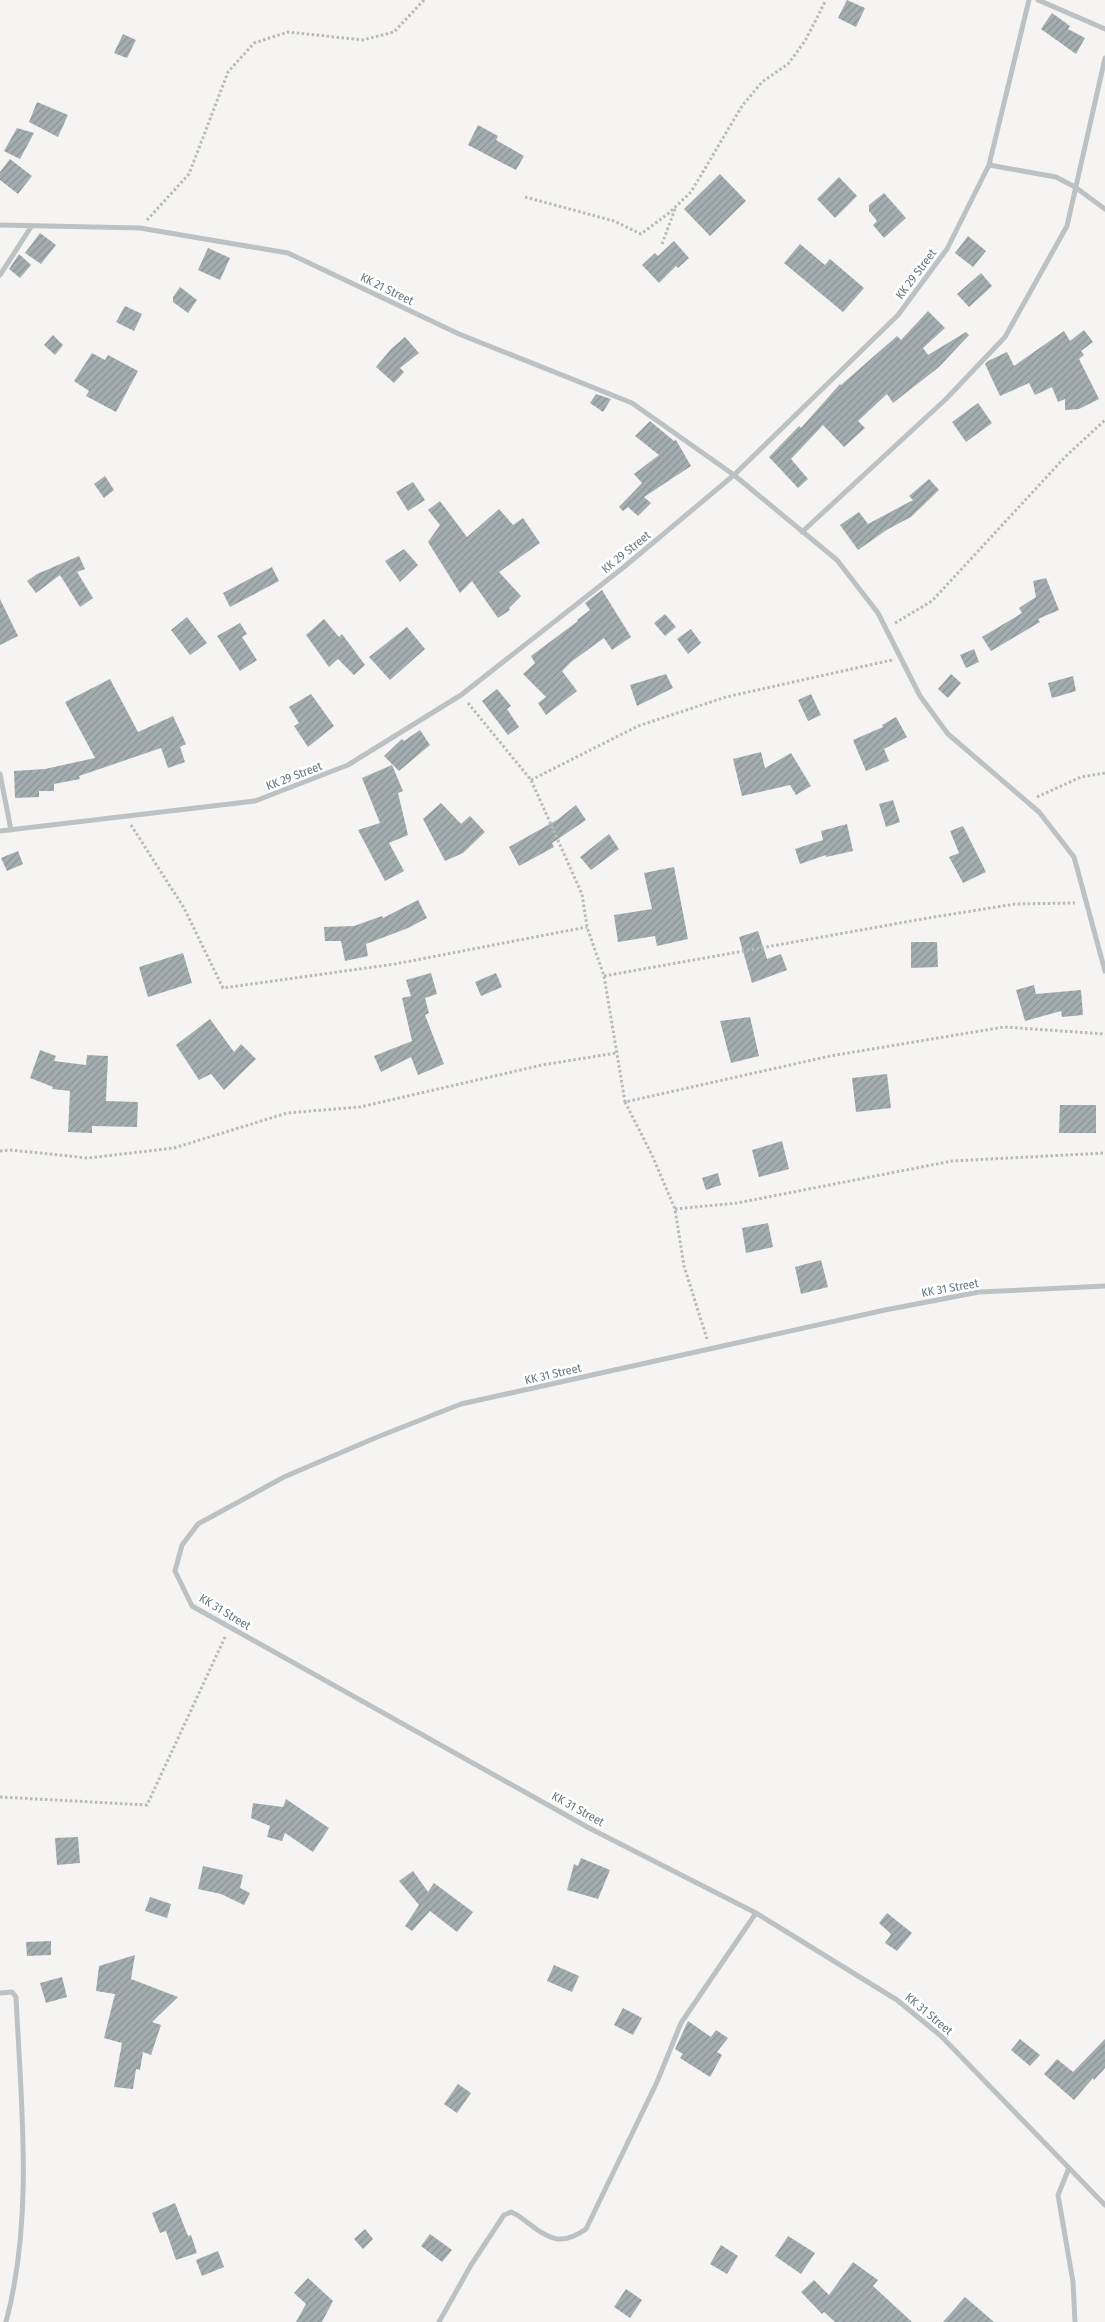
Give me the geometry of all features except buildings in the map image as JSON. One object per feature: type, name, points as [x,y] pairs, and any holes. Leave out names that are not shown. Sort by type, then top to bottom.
[{"type":"street","name":"KK 29 Street","points":[[0,831],[255,801],[348,765],[461,695],[624,567],[734,475],[898,315],[947,249],[989,165],[1029,0]]},
{"type":"street","points":[[1038,0],[1105,29]]},
{"type":"street","points":[[802,532],[946,399],[1005,337],[1067,226],[1105,58]]},
{"type":"street","points":[[989,165],[1056,177],[1075,187],[1105,209]]},
{"type":"street","name":"KK 21 Street","points":[[0,225],[140,228],[288,253],[458,334],[632,403],[734,475],[837,560],[878,613],[920,696],[948,734],[1039,812],[1074,857],[1105,971]]},
{"type":"street","points":[[0,275],[31,227]]},
{"type":"street","points":[[0,774],[11,830]]},
{"type":"street","name":"KK 31 Street","points":[[1105,1286],[979,1292],[885,1310],[461,1404],[284,1477],[198,1524],[182,1545],[175,1571],[192,1606],[589,1828],[756,1913],[897,2000],[941,2036],[1105,2205]]},
{"type":"street","points":[[439,2322],[471,2265],[504,2215],[511,2212],[552,2239],[563,2241],[574,2238],[586,2229],[657,2082],[681,2023],[756,1913]]},
{"type":"street","points":[[0,1993],[12,1992],[16,1996],[23,2142],[21,2252],[6,2322]]},
{"type":"street","points":[[1069,2168],[1058,2195],[1073,2282],[1075,2322]]},
{"type":"path","points":[[140,228],[189,174],[228,72],[254,43],[288,32],[363,40],[394,32],[424,0]]},
{"type":"path","points":[[525,197],[614,221],[641,234],[676,206],[698,182],[742,106],[762,82],[788,64],[805,41],[826,0]]},
{"type":"path","points":[[662,244],[676,206]]},
{"type":"path","points":[[886,628],[932,601],[1066,456],[1105,420]]},
{"type":"path","points":[[531,780],[638,726],[726,697],[900,658]]},
{"type":"path","points":[[461,695],[531,780],[582,894],[588,927],[604,976],[625,1102],[652,1155],[675,1209],[684,1266],[710,1349]]},
{"type":"path","points":[[1027,802],[1081,776],[1105,773]]},
{"type":"path","points":[[125,816],[184,908],[223,988],[395,964],[588,927]]},
{"type":"path","points":[[604,976],[1015,904],[1088,903]]},
{"type":"path","points":[[625,1102],[830,1056],[1004,1027],[1105,1034]]},
{"type":"path","points":[[0,1151],[10,1150],[88,1158],[174,1148],[287,1113],[360,1107],[542,1065],[616,1053]]},
{"type":"path","points":[[675,1209],[737,1203],[952,1161],[1105,1153]]},
{"type":"path","points":[[0,1798],[147,1805],[230,1627]]}]
